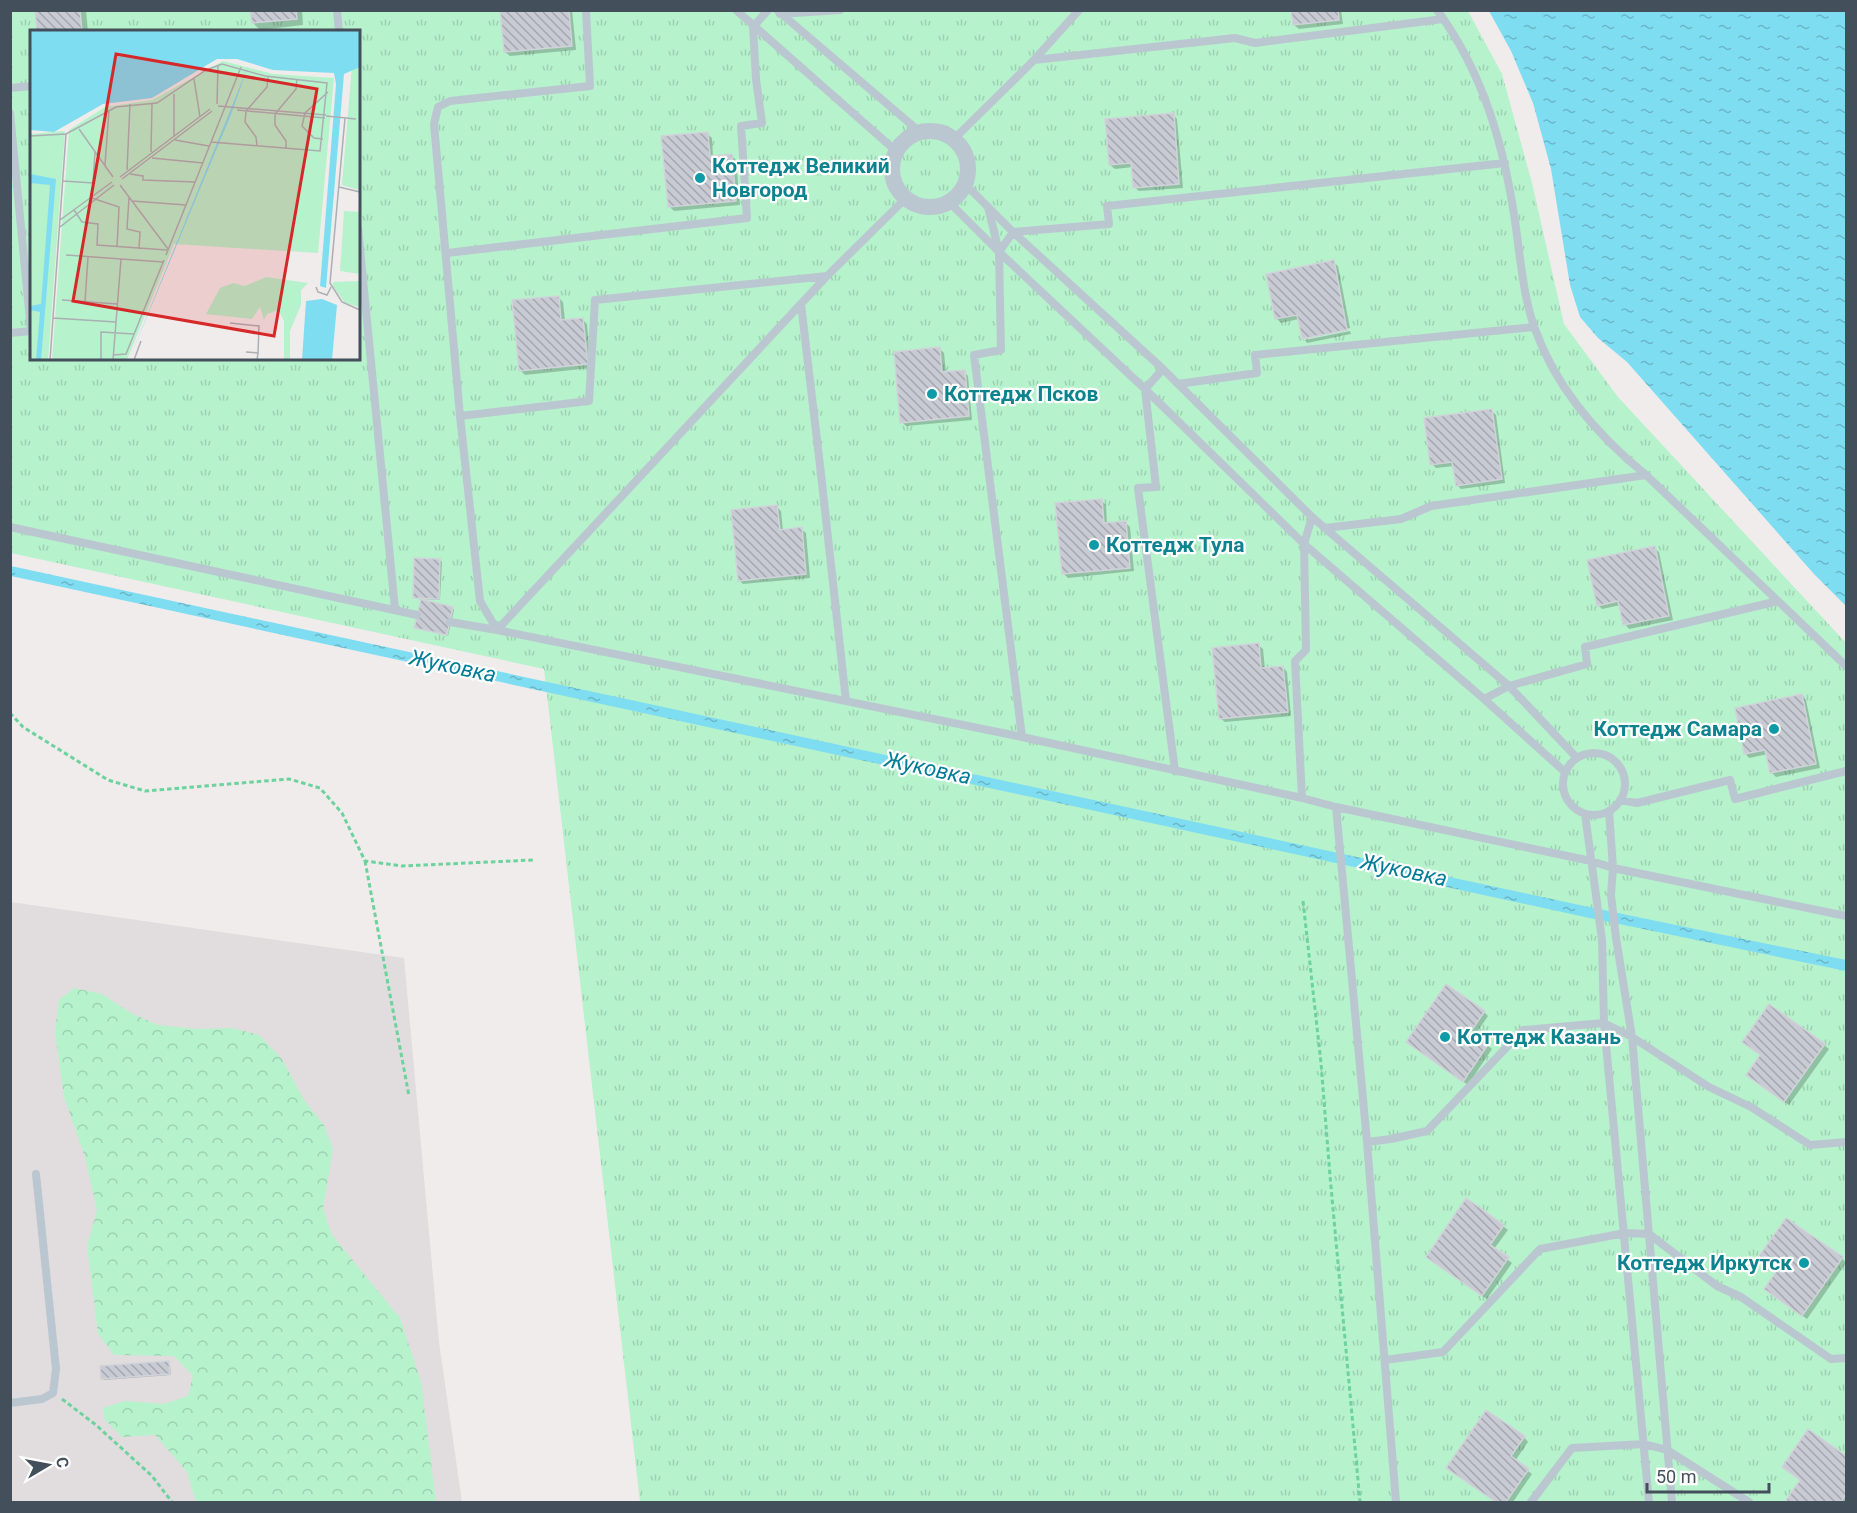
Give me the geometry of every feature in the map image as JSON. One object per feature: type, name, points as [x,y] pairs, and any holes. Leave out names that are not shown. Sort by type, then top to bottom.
[{"type":"street","points":[[932,130],[954,139],[962,148],[967,159],[968,172],[965,184],[958,194],[948,202],[927,207],[906,198],[897,188],[892,164],[896,151],[902,143],[910,136],[932,130]]},
{"type":"lane","points":[[338,10],[339,30]]},
{"type":"lane","points":[[497,630],[480,601],[460,416],[434,124],[438,107],[450,101],[590,86],[586,10]]},
{"type":"lane","points":[[736,10],[896,151]]},
{"type":"lane","points":[[447,253],[747,218],[741,126],[762,123],[756,79],[753,27],[768,10]]},
{"type":"lane","points":[[779,12],[840,10]]},
{"type":"lane","points":[[954,139],[1034,60],[1078,10]]},
{"type":"lane","points":[[1437,10],[1469,64],[1494,122],[1510,186],[1523,279],[1534,327],[1549,362],[1593,425],[1620,453],[1646,475],[1846,666]]},
{"type":"lane","points":[[779,12],[920,132]]},
{"type":"lane","points":[[1034,60],[1235,38],[1255,43],[1443,20]]},
{"type":"lane","points":[[10,88],[30,86]]},
{"type":"lane","points":[[10,113],[30,321]]},
{"type":"lane","points":[[1013,232],[1109,224],[1107,206],[1505,163]]},
{"type":"lane","points":[[965,184],[1013,232],[1163,369],[1312,517],[1509,686],[1577,758]]},
{"type":"lane","points":[[497,630],[827,276],[906,198]]},
{"type":"lane","points":[[948,202],[1304,544],[1565,772]]},
{"type":"lane","points":[[988,206],[999,252],[1001,350],[974,356],[1022,737]]},
{"type":"lane","points":[[999,252],[1013,232]]},
{"type":"lane","points":[[360,263],[395,609]]},
{"type":"lane","points":[[460,416],[589,401],[595,300],[827,276]]},
{"type":"lane","points":[[801,304],[846,701]]},
{"type":"lane","points":[[1178,384],[1257,373],[1255,355],[1534,327]]},
{"type":"lane","points":[[10,333],[30,331]]},
{"type":"lane","points":[[1163,369],[1145,389],[1156,487],[1138,488],[1175,771]]},
{"type":"lane","points":[[1325,528],[1401,519],[1431,506],[1646,475]]},
{"type":"lane","points":[[1302,798],[1295,661],[1306,650],[1304,544],[1312,517]]},
{"type":"lane","points":[[10,527],[417,615]]},
{"type":"lane","points":[[1484,699],[1509,686],[1587,664],[1585,647],[1778,601]]},
{"type":"lane","points":[[450,622],[1022,737],[1591,861],[1613,868],[1846,916]]},
{"type":"lane","points":[[1596,753],[1615,762],[1621,770],[1624,790],[1620,800],[1609,812],[1585,814],[1576,810],[1568,802],[1564,793],[1565,772],[1577,758],[1596,753]]},
{"type":"lane","points":[[1620,800],[1637,803],[1730,780],[1735,799],[1846,771]]},
{"type":"lane","points":[[1336,807],[1367,1142],[1396,1503]]},
{"type":"lane","points":[[1609,812],[1613,868],[1611,895],[1632,1037],[1672,1503]]},
{"type":"lane","points":[[1585,814],[1602,940],[1604,1023],[1649,1503]]},
{"type":"lane","points":[[1367,1142],[1427,1131],[1523,1030],[1604,1023],[1632,1037],[1709,1087],[1751,1107],[1810,1145],[1846,1142]]},
{"type":"lane","points":[[10,1403],[42,1399],[53,1392],[57,1369],[36,1174]]},
{"type":"lane","points":[[1385,1360],[1443,1352],[1540,1249],[1625,1233],[1649,1234],[1717,1286],[1740,1297],[1831,1359],[1846,1358]]},
{"type":"lane","points":[[1531,1503],[1572,1448],[1644,1444],[1667,1450],[1749,1503]]},
{"type":"path","points":[[10,713],[23,727],[108,780],[145,791],[289,779],[320,788],[342,813],[365,861],[409,1096]]},
{"type":"path","points":[[365,861],[402,866],[532,860]]},
{"type":"path","points":[[1303,901],[1321,1063],[1329,1176],[1360,1503]]},
{"type":"path","points":[[53,1392],[96,1425],[152,1476],[172,1503]]},
{"type":"shaded area","points":[[11,902],[404,958],[439,1342],[462,1502],[11,1502]]},
{"type":"green space","points":[[11,11],[1468,11],[1502,74],[1532,183],[1564,324],[1618,397],[1846,643],[1846,1502],[640,1502],[544,669],[11,553]]},
{"type":"green space","points":[[74,988],[102,994],[131,1013],[158,1025],[197,1029],[232,1028],[259,1035],[282,1059],[304,1100],[324,1125],[333,1149],[323,1208],[332,1235],[400,1318],[421,1382],[436,1502],[196,1502],[187,1472],[155,1435],[122,1437],[105,1420],[103,1408],[125,1401],[164,1404],[188,1396],[193,1376],[174,1356],[114,1355],[98,1334],[87,1246],[97,1210],[85,1157],[64,1097],[55,1032],[59,1000]]},
{"type":"water","points":[[1489,11],[1846,11],[1846,606],[1814,574],[1627,362],[1598,338],[1580,317],[1570,285],[1551,169],[1533,103],[1511,51]]},
{"type":"water","name":"Жуковка","points":[[11,566],[1584,906],[1846,960],[1846,971],[1585,917],[11,576]]},
{"type":"building","points":[[35,10],[80,10],[82,30],[37,30]]},
{"type":"building","points":[[250,10],[296,10],[297,19],[252,23]]},
{"type":"building","points":[[500,10],[569,10],[572,46],[504,52]]},
{"type":"building","points":[[1291,10],[1338,10],[1339,20],[1293,25]]},
{"type":"building","points":[[1174,113],[1179,184],[1133,188],[1131,163],[1109,165],[1105,119]]},
{"type":"building","name":"Коттедж Великий Новгород","points":[[708,132],[710,156],[732,154],[736,201],[668,207],[661,136]]},
{"type":"building","points":[[1334,260],[1347,330],[1302,339],[1297,315],[1275,319],[1266,274]]},
{"type":"building","points":[[559,296],[561,320],[583,318],[588,364],[519,371],[512,300]]},
{"type":"building","name":"Коттедж Псков","points":[[940,347],[942,372],[965,370],[969,416],[900,423],[894,352]]},
{"type":"building","points":[[1492,409],[1502,479],[1456,486],[1452,462],[1430,465],[1424,418]]},
{"type":"building","name":"Коттедж Тула","points":[[1102,499],[1104,523],[1126,521],[1130,568],[1062,574],[1055,503]]},
{"type":"building","points":[[777,505],[780,530],[802,527],[806,574],[738,581],[731,510]]},
{"type":"building","points":[[1655,546],[1669,616],[1623,625],[1618,601],[1597,606],[1587,560]]},
{"type":"building","points":[[414,558],[440,559],[439,599],[413,598]]},
{"type":"building","points":[[421,599],[453,607],[447,635],[414,628]]},
{"type":"building","points":[[1259,643],[1261,668],[1283,666],[1288,712],[1219,719],[1212,648]]},
{"type":"building","name":"Коттедж Самара","points":[[1802,694],[1816,764],[1770,773],[1765,750],[1744,754],[1735,708]]},
{"type":"building","name":"Коттедж Казань","points":[[1446,984],[1485,1011],[1471,1031],[1489,1043],[1463,1082],[1406,1042]]},
{"type":"building","points":[[1769,1004],[1825,1044],[1784,1102],[1746,1075],[1760,1055],[1742,1042]]},
{"type":"building","points":[[1466,1198],[1504,1225],[1490,1245],[1509,1257],[1482,1296],[1426,1257]]},
{"type":"building","name":"Коттедж Иркутск","points":[[1786,1218],[1843,1257],[1802,1316],[1764,1289],[1778,1269],[1759,1256]]},
{"type":"building","points":[[169,1361],[170,1374],[101,1379],[100,1366]]},
{"type":"building","points":[[1486,1410],[1525,1436],[1511,1456],[1529,1469],[1506,1502],[1496,1502],[1446,1468]]},
{"type":"building","points":[[1808,1429],[1846,1456],[1846,1494],[1841,1502],[1789,1502],[1786,1500],[1800,1480],[1782,1467]]},
{"type":"place","name":"Коттедж Великий Новгород","points":[[700,178]]},
{"type":"place","name":"Коттедж Псков","points":[[932,394]]},
{"type":"place","name":"Коттедж Тула","points":[[1094,545]]},
{"type":"place","name":"Коттедж Самара","points":[[1774,729]]},
{"type":"place","name":"Коттедж Казань","points":[[1445,1037]]},
{"type":"place","name":"Коттедж Иркутск","points":[[1804,1263]]}]
